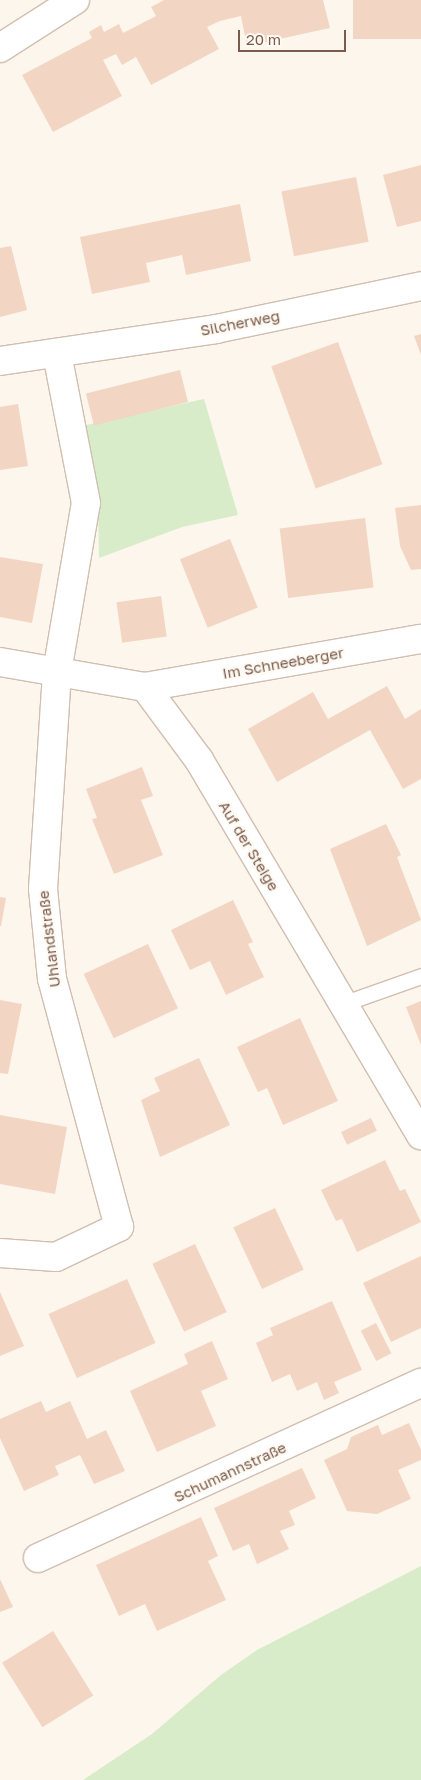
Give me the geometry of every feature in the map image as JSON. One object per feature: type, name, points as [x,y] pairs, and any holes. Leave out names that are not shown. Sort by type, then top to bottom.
[{"type":"street","points":[[0,48],[75,0]]},
{"type":"street","name":"Silcherweg","points":[[0,361],[57,354],[104,344],[216,329],[421,286]]},
{"type":"street","points":[[57,354],[86,503],[57,672]]},
{"type":"street","name":"Im Schneeberger","points":[[145,687],[421,639]]},
{"type":"street","points":[[0,662],[145,687]]},
{"type":"street","name":"Uhlandstraße","points":[[0,1253],[56,1258],[119,1227],[52,979],[43,889],[57,672]]},
{"type":"street","name":"Auf der Steige","points":[[145,687],[199,760],[342,1004],[417,1124]]},
{"type":"street","name":"Schumannstraße","points":[[38,1558],[421,1383]]},
{"type":"lane","points":[[342,1004],[421,976]]},
{"type":"green space","points":[[204,399],[238,515],[182,527],[99,558],[98,501],[82,426]]},
{"type":"green space","points":[[421,1566],[421,1780],[83,1780],[152,1734],[221,1675],[257,1650]]},
{"type":"building","points":[[164,0],[323,0],[330,28],[247,46],[241,16],[220,21],[207,27],[219,49],[151,85],[136,57],[122,65],[116,54],[103,60],[122,96],[53,132],[22,75],[92,38],[89,32],[101,25],[104,32],[119,24],[123,33],[156,16],[151,7]]},
{"type":"building","points":[[353,0],[421,0],[421,39],[353,39]]},
{"type":"building","points":[[421,165],[421,221],[397,227],[383,175]]},
{"type":"building","points":[[356,177],[369,242],[294,256],[281,192]]},
{"type":"building","points":[[240,204],[251,261],[186,275],[182,255],[146,263],[150,282],[92,294],[80,237]]},
{"type":"building","points":[[11,246],[27,310],[0,317],[0,248]]},
{"type":"building","points":[[421,334],[421,355],[414,336]]},
{"type":"building","points":[[338,342],[382,464],[316,488],[271,366]]},
{"type":"building","points":[[180,370],[188,402],[94,425],[86,393]]},
{"type":"building","points":[[18,404],[28,466],[0,470],[0,407]]},
{"type":"building","points":[[421,505],[421,569],[411,570],[400,546],[395,508]]},
{"type":"building","points":[[365,518],[374,587],[288,598],[280,528]]},
{"type":"building","points":[[230,539],[258,608],[208,628],[180,559]]},
{"type":"building","points":[[0,557],[43,564],[32,623],[0,617]]},
{"type":"building","points":[[161,596],[167,637],[122,643],[116,602]]},
{"type":"building","points":[[387,686],[405,719],[421,709],[421,779],[403,789],[370,730],[277,782],[248,729],[313,692],[328,719]]},
{"type":"building","points":[[142,767],[153,796],[141,800],[163,855],[114,874],[92,819],[97,818],[86,789]]},
{"type":"building","points":[[386,824],[401,855],[397,857],[421,920],[367,946],[330,849]]},
{"type":"building","points":[[0,897],[6,898],[1,926],[0,926]]},
{"type":"building","points":[[233,900],[253,942],[248,944],[264,977],[226,995],[210,961],[190,970],[171,930]]},
{"type":"building","points":[[148,944],[178,1008],[114,1038],[84,974]]},
{"type":"building","points":[[0,1000],[22,1004],[8,1074],[0,1073]]},
{"type":"building","points":[[421,1001],[421,1045],[406,1007]]},
{"type":"building","points":[[300,1018],[338,1101],[283,1125],[267,1088],[258,1092],[237,1047]]},
{"type":"building","points":[[199,1058],[230,1125],[160,1157],[141,1100],[160,1091],[154,1078]]},
{"type":"building","points":[[0,1115],[67,1127],[55,1194],[0,1184]]},
{"type":"building","points":[[371,1118],[377,1131],[347,1145],[341,1132]]},
{"type":"building","points":[[385,1160],[400,1191],[405,1189],[421,1222],[357,1252],[342,1219],[336,1221],[321,1190]]},
{"type":"building","points":[[275,1208],[304,1270],[262,1289],[233,1227]]},
{"type":"building","points":[[195,1244],[227,1312],[184,1332],[152,1264]]},
{"type":"building","points":[[421,1256],[421,1328],[391,1342],[363,1283]]},
{"type":"building","points":[[127,1279],[155,1343],[77,1378],[48,1314]]},
{"type":"building","points":[[0,1292],[24,1346],[0,1356]]},
{"type":"building","points":[[332,1301],[362,1370],[334,1382],[339,1393],[324,1400],[317,1382],[297,1391],[290,1374],[272,1382],[256,1343],[273,1335],[270,1328]]},
{"type":"building","points":[[376,1323],[391,1353],[376,1361],[361,1331]]},
{"type":"building","points":[[212,1341],[228,1379],[201,1391],[216,1426],[157,1452],[130,1391],[188,1364],[184,1354]]},
{"type":"building","points":[[41,1401],[46,1412],[70,1401],[87,1439],[106,1430],[125,1471],[94,1484],[80,1455],[55,1466],[59,1475],[24,1491],[0,1438],[0,1419]]},
{"type":"building","points":[[409,1423],[421,1450],[421,1460],[398,1470],[411,1499],[377,1514],[347,1511],[324,1460],[347,1449],[351,1437],[378,1425],[382,1435]]},
{"type":"building","points":[[302,1468],[316,1498],[289,1511],[295,1525],[280,1531],[289,1549],[257,1564],[249,1544],[233,1551],[214,1508]]},
{"type":"building","points":[[201,1517],[218,1556],[208,1561],[226,1600],[157,1631],[145,1604],[119,1616],[96,1565]]},
{"type":"building","points":[[0,1579],[13,1607],[0,1612]]},
{"type":"building","points":[[53,1631],[93,1695],[42,1727],[2,1663]]}]
